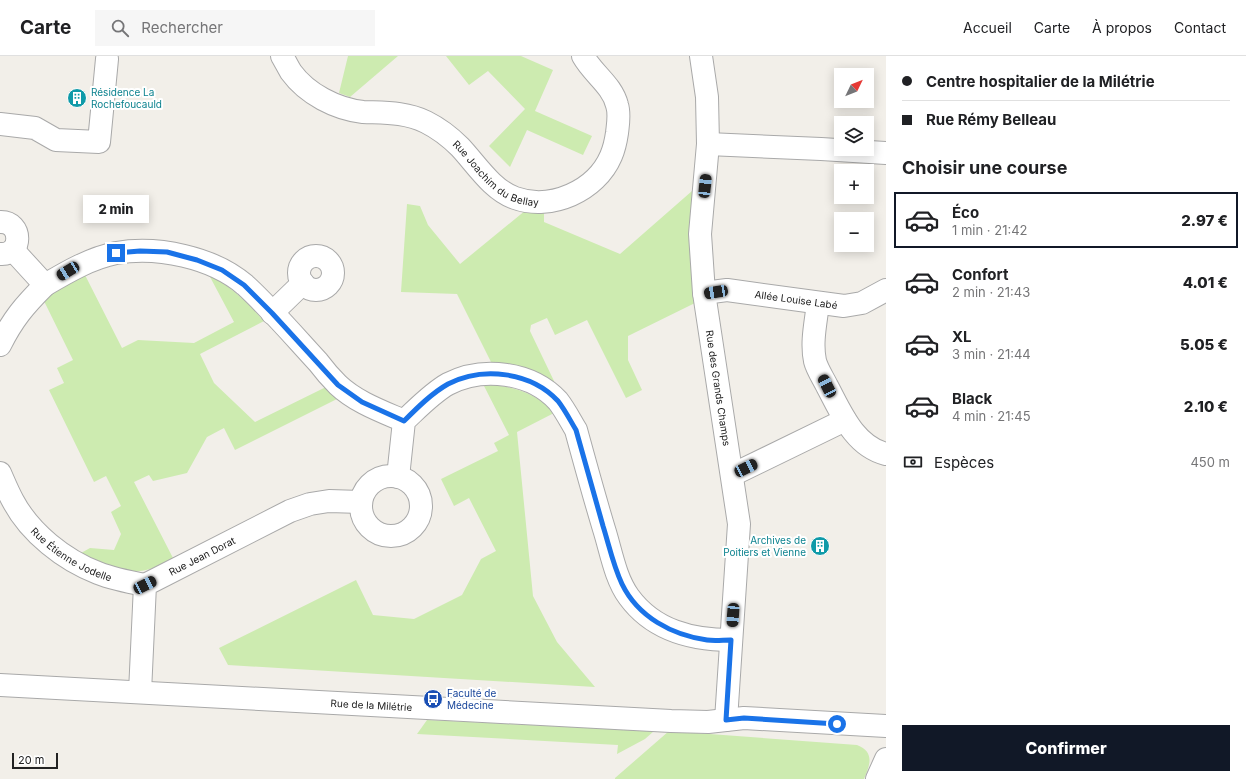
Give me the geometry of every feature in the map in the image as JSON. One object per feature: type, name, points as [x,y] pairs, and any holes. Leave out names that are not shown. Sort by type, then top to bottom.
[{"type":"street","name":"Rue Joachim du Bellay","points":[[282,56],[291,72],[304,86],[322,99],[339,106],[362,112],[408,115],[426,122],[442,131],[458,145],[498,188],[514,198],[531,202],[558,200],[578,192],[591,183],[612,156],[618,122],[618,107],[613,94],[583,56]]},
{"type":"street","name":"Rue des Grands Champs","points":[[701,56],[707,96],[708,144],[700,234],[704,293],[739,524],[726,720]]},
{"type":"street","points":[[0,124],[35,128],[56,140],[99,142],[107,59]]},
{"type":"street","points":[[708,144],[886,153]]},
{"type":"street","points":[[0,222],[9,224],[16,231],[18,241],[6,252],[45,285]]},
{"type":"street","points":[[0,345],[10,325],[25,305],[45,285],[68,271],[116,253],[140,251],[167,252],[197,260],[222,270],[244,285],[272,313],[338,385],[362,402],[404,421]]},
{"type":"street","points":[[272,313],[303,283]]},
{"type":"street","name":"Allée Louise Labé","points":[[704,293],[727,290],[844,306],[862,303],[886,290]]},
{"type":"street","points":[[818,302],[813,344],[815,363],[845,420],[858,437],[871,447],[886,454]]},
{"type":"street","points":[[398,477],[404,421],[446,385],[473,375],[490,374],[522,378],[535,384],[558,401],[567,413],[576,430],[615,566],[629,596],[640,609],[655,622],[672,630],[708,640],[731,640]]},
{"type":"street","points":[[732,475],[845,420]]},
{"type":"street","name":"Rue Étienne Jodelle","points":[[0,473],[6,505],[63,555],[98,573],[122,581],[145,585]]},
{"type":"street","points":[[386,476],[398,477],[407,480],[419,495],[421,504],[420,514],[416,523],[409,530],[400,535],[390,536],[380,534],[372,529],[365,521],[361,502],[365,490],[374,481],[386,476]]},
{"type":"street","name":"Rue Jean Dorat","points":[[145,585],[290,511],[310,504],[329,501],[361,502]]},
{"type":"street","points":[[140,692],[145,585]]},
{"type":"street","name":"Rue de la Milétrie","points":[[0,685],[678,721],[708,722],[744,718],[886,726]]},
{"type":"street","points":[[877,779],[886,759]]},
{"type":"green space","points":[[348,56],[398,56],[350,97],[339,93]]},
{"type":"green space","points":[[446,56],[521,56],[553,70],[535,111],[592,136],[583,155],[527,130],[510,167],[489,146],[525,109],[488,71],[469,85]]},
{"type":"green space","points":[[692,191],[690,245],[695,303],[628,336],[628,360],[642,390],[626,398],[587,320],[555,335],[547,318],[531,325],[530,331],[554,381],[550,383],[492,364],[457,294],[401,292],[407,204],[420,206],[428,225],[460,264],[526,210],[544,211],[544,222],[620,254]]},
{"type":"green space","points":[[85,275],[122,348],[138,340],[194,343],[234,322],[209,275],[239,295],[264,321],[200,354],[214,383],[255,422],[326,387],[339,398],[235,450],[224,428],[207,437],[187,473],[153,481],[149,475],[134,482],[173,558],[150,569],[131,571],[114,568],[81,553],[90,548],[114,550],[121,534],[111,512],[121,506],[106,476],[94,482],[49,390],[64,383],[57,368],[73,360],[43,299]]},
{"type":"green space","points":[[483,384],[522,391],[538,399],[556,412],[517,432],[533,596],[557,642],[595,687],[228,665],[219,648],[356,580],[373,615],[414,619],[462,595],[481,559],[496,551],[469,498],[454,506],[441,479],[498,451],[494,443],[509,435]]},
{"type":"green space","points":[[427,720],[654,731],[645,739],[617,754],[618,745],[417,734]]},
{"type":"green space","points":[[669,731],[857,745],[867,751],[870,759],[864,779],[615,779]]},
{"type":"place","name":"Résidence La Rochefoucauld","points":[[77,98]]},
{"type":"place","name":"Archives de Poitiers et Vienne","points":[[820,546]]},
{"type":"place","name":"Faculté de Médecine","points":[[433,699]]},
{"type":"route","points":[[116,253],[140,251],[167,252],[197,260],[222,270],[244,285],[272,313],[338,385],[362,402],[404,421],[446,385],[473,375],[507,375],[522,378],[546,391],[558,401],[567,413],[576,430],[615,566],[629,596],[640,609],[655,622],[672,630],[708,640],[731,640],[726,720],[744,718],[837,724]]}]
